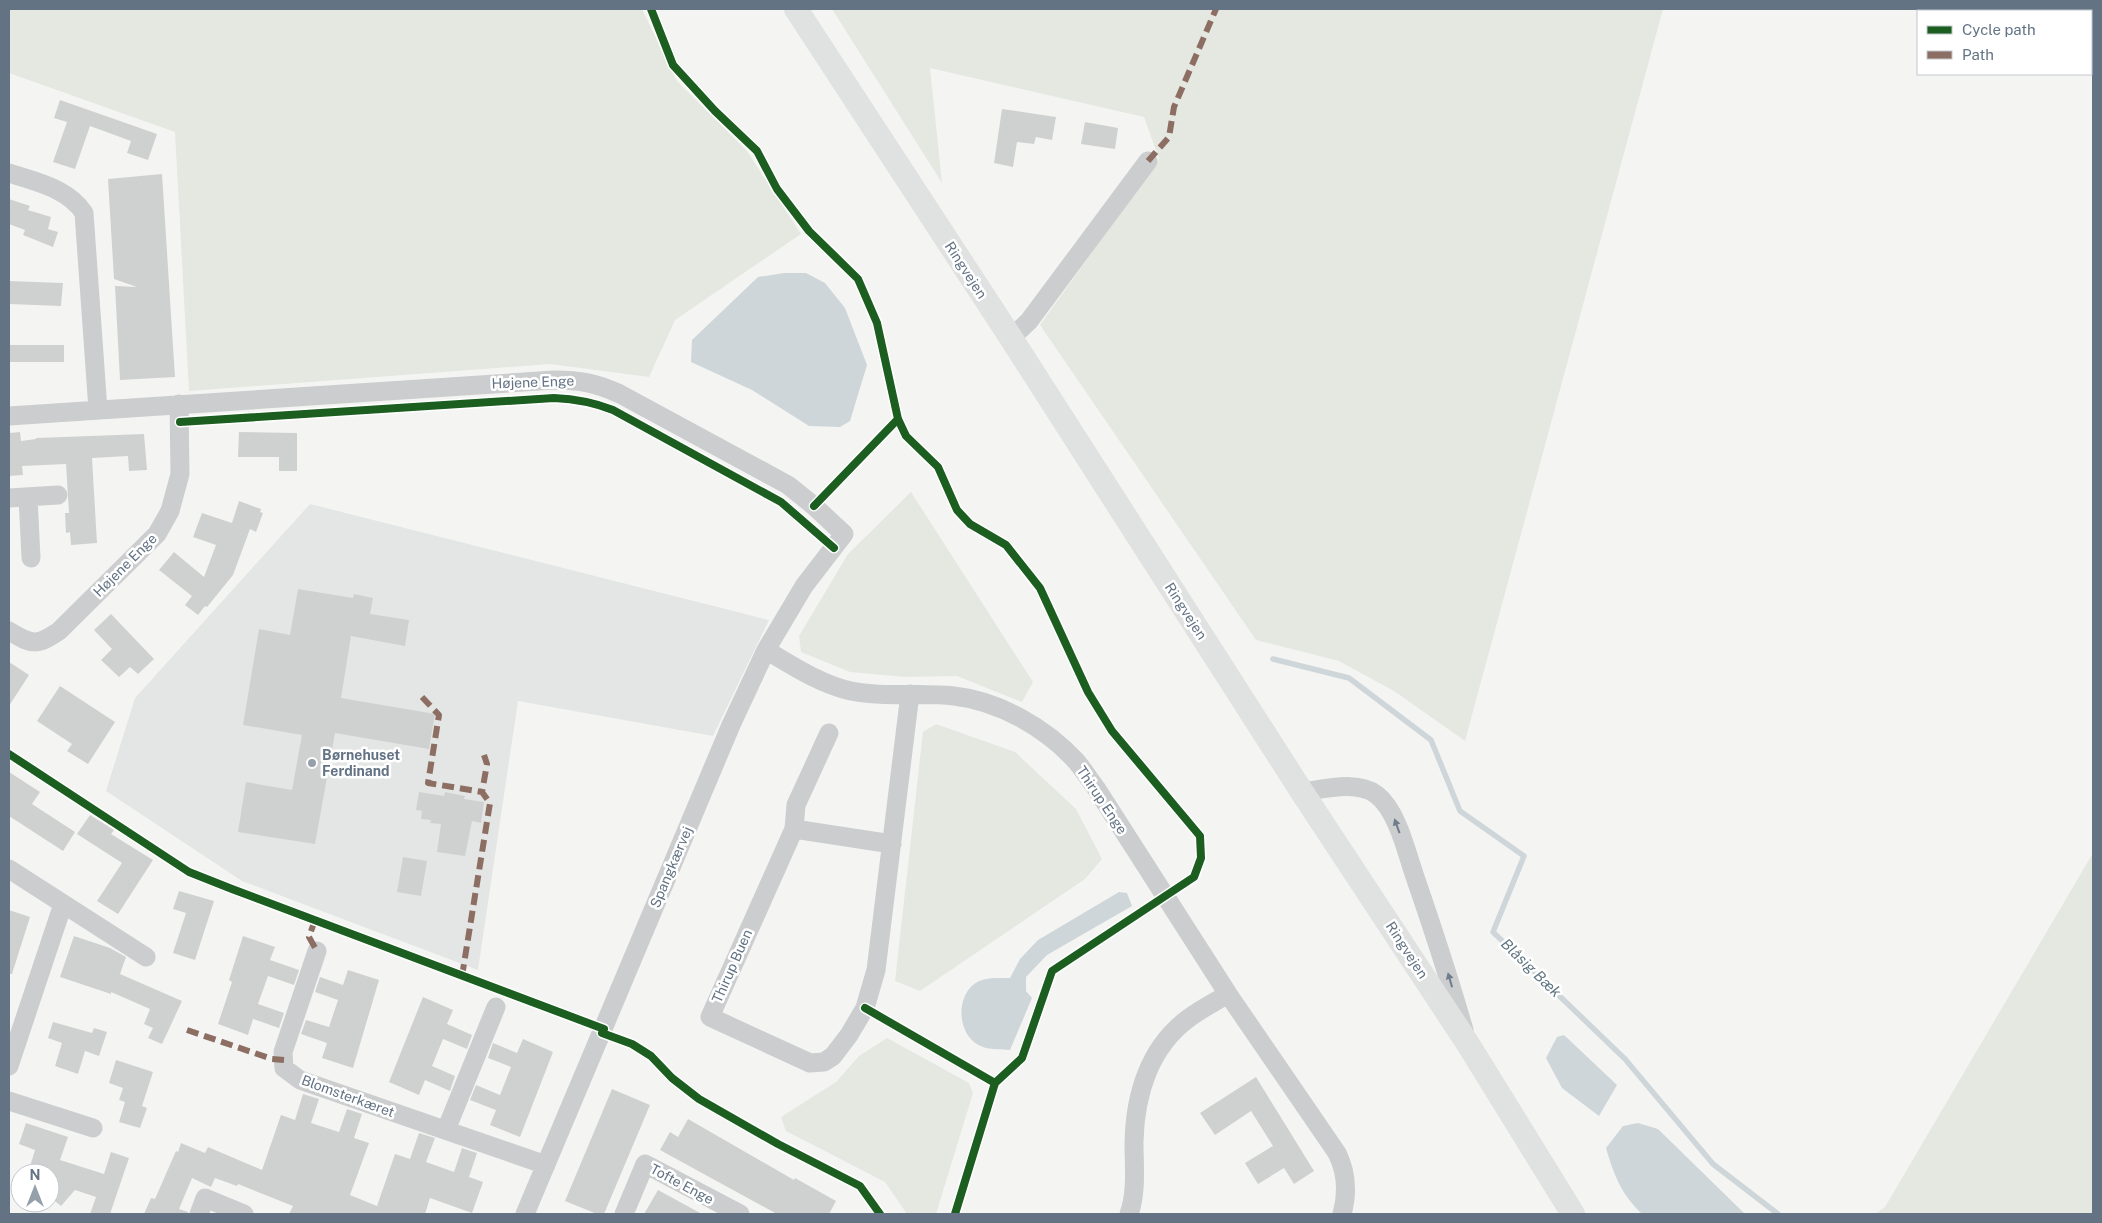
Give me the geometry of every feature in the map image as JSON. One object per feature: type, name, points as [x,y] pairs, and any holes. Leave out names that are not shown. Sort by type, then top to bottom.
[{"type":"main road","name":"Ringvejen","points":[[796,9],[1011,338],[1302,792],[1468,1044],[1573,1214]]},
{"type":"street","points":[[1011,338],[1029,321],[1148,161]]},
{"type":"street","points":[[9,173],[63,192],[77,202],[84,213],[98,410]]},
{"type":"street","name":"Højene Enge","points":[[9,416],[554,380],[580,380],[600,384],[620,394],[788,485],[844,534]]},
{"type":"street","name":"Højene Enge","points":[[9,631],[29,642],[43,642],[59,631],[157,534],[170,511],[180,474],[179,404]]},
{"type":"street","points":[[9,498],[58,495]]},
{"type":"street","points":[[28,497],[31,558]]},
{"type":"street","name":"Spangkærvej","points":[[525,1214],[728,734],[766,650],[804,586],[844,534]]},
{"type":"street","name":"Thirup Enge","points":[[766,650],[812,677],[851,691],[955,696],[995,706],[1025,720],[1052,739],[1076,761],[1096,788],[1228,994],[1343,1166],[1346,1196],[1342,1214]]},
{"type":"street","points":[[794,829],[892,844],[910,694]]},
{"type":"street","name":"Thirup Buen","points":[[829,733],[796,805],[794,829],[710,1017],[810,1063],[824,1062],[833,1056],[850,1036],[865,1008],[876,970],[892,844]]},
{"type":"street","points":[[1302,792],[1337,787],[1358,787],[1377,795],[1392,814],[1441,950],[1468,1044]]},
{"type":"street","points":[[9,869],[146,957]]},
{"type":"street","points":[[9,1066],[63,904]]},
{"type":"street","name":"Blomsterkæret","points":[[317,951],[283,1052],[284,1068],[300,1080],[546,1165]]},
{"type":"street","points":[[1129,1214],[1132,1205],[1134,1181],[1134,1116],[1139,1093],[1147,1072],[1159,1049],[1173,1032],[1189,1017],[1228,994]]},
{"type":"street","points":[[446,1130],[496,1007]]},
{"type":"street","points":[[9,1101],[93,1128]]},
{"type":"street","name":"Tofte Enge","points":[[624,1214],[645,1164],[740,1214]]},
{"type":"street","points":[[199,1214],[206,1198],[244,1214]]},
{"type":"shaded area","points":[[9,9],[642,9],[677,81],[747,151],[801,234],[675,320],[649,377],[550,364],[189,391],[175,132],[9,73]]},
{"type":"shaded area","points":[[832,9],[1663,9],[1465,741],[1394,691],[1339,661],[1256,640],[1040,325],[1159,159],[1144,117],[930,68],[942,183]]},
{"type":"shaded area","points":[[784,273],[806,273],[825,283],[845,308],[867,365],[850,421],[840,427],[809,426],[752,390],[691,362],[692,340],[758,277]]},
{"type":"shaded area","points":[[911,492],[1033,682],[1022,702],[957,676],[906,677],[850,672],[801,652],[799,636],[848,554]]},
{"type":"shaded area","name":"Børnehuset Ferdinand","points":[[310,504],[769,620],[713,736],[518,701],[478,970],[242,881],[106,791],[135,698]]},
{"type":"shaded area","points":[[936,724],[1015,752],[1076,809],[1102,859],[1085,879],[920,991],[895,981],[923,732]]},
{"type":"shaded area","points":[[2093,853],[2093,1214],[1875,1214],[1885,1207]]},
{"type":"shaded area","points":[[1119,892],[1127,893],[1132,906],[1047,955],[1026,977],[1026,991],[1032,998],[1010,1050],[983,1047],[967,1035],[961,1015],[965,995],[971,987],[979,981],[986,979],[1010,978],[1020,959],[1038,940]]},
{"type":"shaded area","points":[[1564,1035],[1617,1085],[1599,1116],[1562,1088],[1546,1058],[1557,1037]]},
{"type":"shaded area","points":[[887,1038],[969,1083],[973,1093],[936,1214],[907,1214],[885,1182],[786,1131],[781,1117],[836,1082],[859,1056]]},
{"type":"shaded area","points":[[1638,1123],[1658,1129],[1745,1214],[1642,1214],[1619,1184],[1606,1148],[1623,1126]]},
{"type":"building","points":[[60,100],[157,134],[148,160],[127,153],[131,141],[90,126],[75,169],[53,162],[67,122],[54,118]]},
{"type":"building","points":[[1002,109],[1056,117],[1052,140],[1036,137],[1034,144],[1017,142],[1013,167],[994,163]]},
{"type":"building","points":[[1085,122],[1118,128],[1115,149],[1081,144]]},
{"type":"building","points":[[162,174],[175,377],[120,380],[115,286],[137,287],[114,279],[108,179]]},
{"type":"building","points":[[9,199],[30,206],[28,210],[51,217],[48,229],[58,232],[53,247],[23,235],[25,230],[9,224]]},
{"type":"building","points":[[9,281],[63,283],[61,306],[9,304]]},
{"type":"building","points":[[9,345],[64,345],[64,362],[9,362]]},
{"type":"building","points":[[20,432],[21,441],[36,438],[144,434],[147,470],[129,471],[128,456],[92,458],[97,543],[71,545],[70,532],[66,533],[65,513],[69,513],[66,464],[22,466],[23,475],[9,476],[9,433]]},
{"type":"building","points":[[239,432],[297,433],[297,471],[279,471],[279,457],[238,457]]},
{"type":"building","points":[[239,501],[261,509],[260,512],[263,513],[256,532],[250,529],[233,575],[207,607],[205,606],[198,615],[185,605],[192,596],[159,570],[174,552],[204,577],[216,545],[193,537],[202,513],[232,523]]},
{"type":"building","points":[[298,589],[353,598],[354,594],[373,598],[370,614],[409,620],[405,646],[351,636],[341,698],[435,714],[429,749],[335,733],[315,844],[238,832],[246,782],[292,790],[302,735],[243,725],[259,629],[290,635]]},
{"type":"building","points":[[111,614],[154,659],[138,674],[130,667],[119,677],[101,660],[112,649],[94,630]]},
{"type":"building","points":[[9,662],[29,675],[9,706]]},
{"type":"building","points":[[60,686],[115,722],[88,764],[67,751],[72,744],[37,721]]},
{"type":"building","points":[[9,772],[40,792],[32,804],[75,832],[63,851],[9,816]]},
{"type":"building","points":[[419,792],[444,796],[445,792],[465,796],[464,799],[484,802],[481,823],[472,821],[465,856],[437,852],[441,824],[430,823],[431,820],[421,819],[422,811],[416,810]]},
{"type":"building","points":[[90,815],[114,830],[111,834],[153,860],[118,914],[97,901],[122,863],[77,834]]},
{"type":"building","points":[[403,857],[427,861],[421,896],[397,892]]},
{"type":"building","points":[[179,891],[214,901],[195,960],[173,953],[186,913],[173,909]]},
{"type":"building","points":[[9,910],[30,917],[12,974],[9,974]]},
{"type":"building","points":[[74,936],[110,948],[126,957],[120,974],[182,1001],[162,1044],[148,1038],[153,1028],[144,1024],[150,1009],[111,992],[111,994],[60,977]]},
{"type":"building","points":[[243,936],[275,947],[270,960],[299,970],[294,985],[268,976],[258,1004],[284,1013],[279,1028],[253,1019],[248,1035],[218,1024],[232,982],[229,980]]},
{"type":"building","points":[[348,970],[379,980],[353,1068],[322,1058],[327,1043],[301,1034],[306,1020],[329,1027],[338,1000],[315,992],[320,977],[343,985]]},
{"type":"building","points":[[423,997],[453,1010],[447,1024],[472,1035],[467,1049],[443,1039],[432,1066],[455,1076],[450,1091],[425,1080],[419,1095],[389,1082]]},
{"type":"building","points":[[53,1022],[92,1033],[94,1028],[107,1032],[99,1056],[85,1051],[78,1074],[55,1066],[62,1043],[48,1038]]},
{"type":"building","points":[[523,1039],[553,1052],[520,1137],[490,1125],[496,1110],[470,1100],[476,1085],[500,1095],[511,1067],[488,1058],[493,1043],[517,1053]]},
{"type":"building","points":[[116,1060],[153,1072],[142,1106],[147,1108],[140,1128],[119,1122],[125,1102],[119,1100],[123,1088],[109,1083]]},
{"type":"building","points":[[1256,1077],[1314,1171],[1294,1184],[1284,1168],[1258,1184],[1245,1163],[1273,1146],[1251,1111],[1215,1135],[1200,1113]]},
{"type":"building","points":[[612,1089],[650,1105],[604,1214],[597,1214],[565,1201]]},
{"type":"building","points":[[303,1094],[319,1099],[311,1123],[339,1132],[347,1109],[362,1114],[354,1138],[369,1143],[350,1195],[377,1206],[395,1154],[410,1159],[419,1133],[435,1138],[426,1162],[454,1172],[462,1148],[477,1153],[469,1177],[483,1182],[472,1213],[430,1198],[425,1214],[289,1214],[293,1206],[238,1184],[237,1186],[215,1178],[211,1187],[192,1178],[179,1209],[188,1212],[188,1214],[144,1214],[151,1198],[155,1199],[181,1143],[205,1153],[208,1147],[262,1170],[281,1115],[295,1120]]},
{"type":"building","points":[[688,1119],[794,1180],[795,1178],[836,1201],[829,1214],[777,1214],[660,1150],[670,1132],[678,1137]]},
{"type":"building","points":[[26,1123],[68,1137],[60,1160],[104,1174],[111,1152],[129,1158],[110,1214],[90,1214],[96,1197],[75,1190],[61,1206],[60,1163],[31,1163],[35,1150],[19,1144]]},
{"type":"building","points":[[658,1190],[702,1214],[644,1214]]},
{"type":"waterway","name":"Blåsig Bæk","points":[[1273,659],[1349,678],[1431,740],[1460,811],[1524,856],[1493,932],[1625,1059],[1713,1164],[1778,1214]]},
{"type":"marked path","points":[[1148,161],[1169,137],[1174,107],[1216,9]]},
{"type":"marked path","points":[[422,697],[439,715],[428,783],[482,792]]},
{"type":"marked path","points":[[462,976],[490,803],[482,792],[487,764],[484,755]]},
{"type":"marked path","points":[[315,920],[309,937],[317,951]]},
{"type":"marked path","points":[[187,1030],[272,1059],[284,1060]]},
{"type":"cycle path","points":[[651,9],[673,65],[715,111],[757,151],[777,189],[809,231],[858,279],[877,323],[898,419],[906,436],[938,467],[957,510],[970,524],[1006,545],[1040,588],[1088,692],[1112,731],[1200,836],[1201,858],[1194,877],[1052,971],[1022,1058],[995,1083]]},
{"type":"cycle path","points":[[180,422],[554,398],[584,401],[613,410],[781,502],[834,548]]},
{"type":"cycle path","points":[[814,506],[898,419]]},
{"type":"cycle path","points":[[9,754],[189,872],[604,1029]]},
{"type":"cycle path","points":[[865,1008],[995,1083],[955,1214]]},
{"type":"cycle path","points":[[602,1033],[632,1044],[651,1056],[672,1078],[699,1099],[778,1144],[860,1186],[880,1214]]},
{"type":"place","name":"Børnehuset Ferdinand","points":[[312,763]]}]
